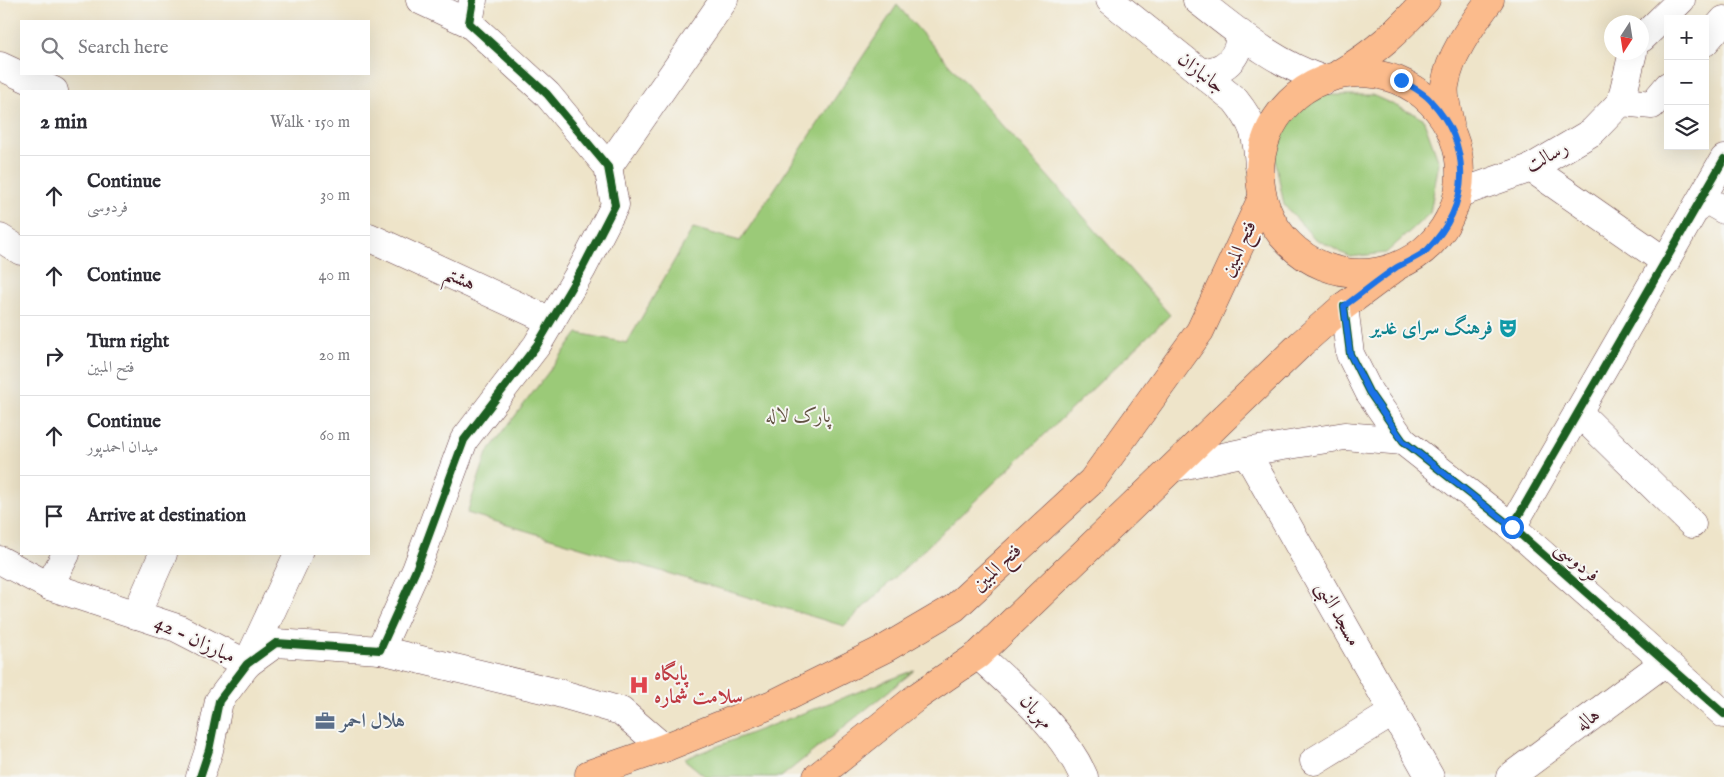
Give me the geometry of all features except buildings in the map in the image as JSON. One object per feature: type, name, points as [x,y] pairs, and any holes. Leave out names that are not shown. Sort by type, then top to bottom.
[{"type":"main road","points":[[1395,268],[1361,274],[1327,269],[1296,252],[1275,228],[1262,198],[1259,166],[1266,135],[1283,107],[1308,86],[1332,77],[1369,56],[1392,37],[1426,0]]},
{"type":"main road","points":[[816,777],[918,696],[978,655],[1176,467],[1234,407],[1344,306],[1395,268],[1425,251],[1448,225],[1460,193],[1461,158],[1450,125],[1444,86],[1454,57],[1470,27],[1490,0]]},
{"type":"main road","points":[[1332,77],[1370,72],[1401,80],[1429,98],[1450,125]]},
{"type":"main road","name":"فتح المبین","points":[[584,775],[664,748],[775,703],[886,648],[954,608],[1092,481],[1200,331],[1262,198]]},
{"type":"main road","points":[[584,775],[616,773],[628,777]]},
{"type":"street","points":[[380,650],[416,570],[464,440],[537,345],[582,269],[615,205],[608,167],[547,94],[471,12],[420,0]]},
{"type":"street","points":[[608,167],[724,0]]},
{"type":"street","name":"جانبازان","points":[[1110,0],[1235,100],[1250,120],[1257,136],[1259,166]]},
{"type":"street","points":[[1197,0],[1240,34],[1280,62],[1302,72],[1332,77]]},
{"type":"street","points":[[1649,31],[1681,0]]},
{"type":"street","points":[[1709,37],[1724,20]]},
{"type":"street","points":[[1200,72],[1221,69],[1230,62],[1240,44],[1240,34]]},
{"type":"street","points":[[1631,60],[1621,102],[1652,105],[1664,91]]},
{"type":"street","points":[[0,66],[52,90]]},
{"type":"street","name":"رسالت","points":[[1460,193],[1531,168],[1592,132],[1621,102]]},
{"type":"street","points":[[1512,527],[1666,262],[1714,204],[1724,159]]},
{"type":"street","points":[[1531,168],[1666,262]]},
{"type":"street","name":"هشتم","points":[[370,237],[551,321]]},
{"type":"street","points":[[0,238],[20,250]]},
{"type":"street","name":"فردوسی","points":[[1344,306],[1350,354],[1369,392],[1403,441],[1512,527],[1724,714]]},
{"type":"street","points":[[1578,412],[1692,524]]},
{"type":"street","points":[[1176,467],[1246,452],[1345,436],[1403,441]]},
{"type":"street","name":"مسجد النبی","points":[[1246,452],[1430,777]]},
{"type":"street","points":[[49,586],[65,555]]},
{"type":"street","points":[[136,615],[163,555]]},
{"type":"street","points":[[247,664],[298,555]]},
{"type":"street","name":"مبارزان - 42","points":[[0,560],[49,586],[177,628],[247,664],[219,701],[200,777]]},
{"type":"street","points":[[247,664],[276,643],[380,650],[555,692],[621,711],[664,748]]},
{"type":"street","name":"مهربان","points":[[978,655],[1033,705],[1076,759],[1084,777]]},
{"type":"street","name":"هاله","points":[[1510,777],[1665,662]]},
{"type":"street","points":[[1314,761],[1394,712]]},
{"type":"green space","name":"پارک لاله","points":[[897,5],[1170,315],[844,626],[467,513],[487,453],[578,333],[627,343],[693,228],[740,241]]},
{"type":"green space","points":[[1322,95],[1372,95],[1423,118],[1439,162],[1430,213],[1386,253],[1350,257],[1314,238],[1284,205],[1275,159],[1280,135],[1304,107]]},
{"type":"green space","points":[[915,670],[781,777],[706,777],[684,759]]},
{"type":"cycle path","points":[[200,777],[209,750],[219,701],[247,664],[276,643],[380,650],[416,570],[464,440],[537,345],[582,269],[615,205],[608,167],[547,94],[469,23],[473,0]]},
{"type":"cycle path","points":[[1512,527],[1724,159]]},
{"type":"cycle path","points":[[1344,306],[1350,354],[1369,392],[1403,441],[1512,527],[1724,714]]},
{"type":"place","name":"فرهنگ سرای غدیر","points":[[1508,328]]},
{"type":"place","name":"پایگاه سلامت شماره","points":[[639,685]]},
{"type":"place","name":"هلال احمر","points":[[325,721]]},
{"type":"route","points":[[1401,80],[1429,98],[1450,125],[1461,158],[1460,193],[1448,225],[1425,251],[1395,268],[1344,306],[1350,354],[1369,392],[1403,441],[1512,527]]}]
